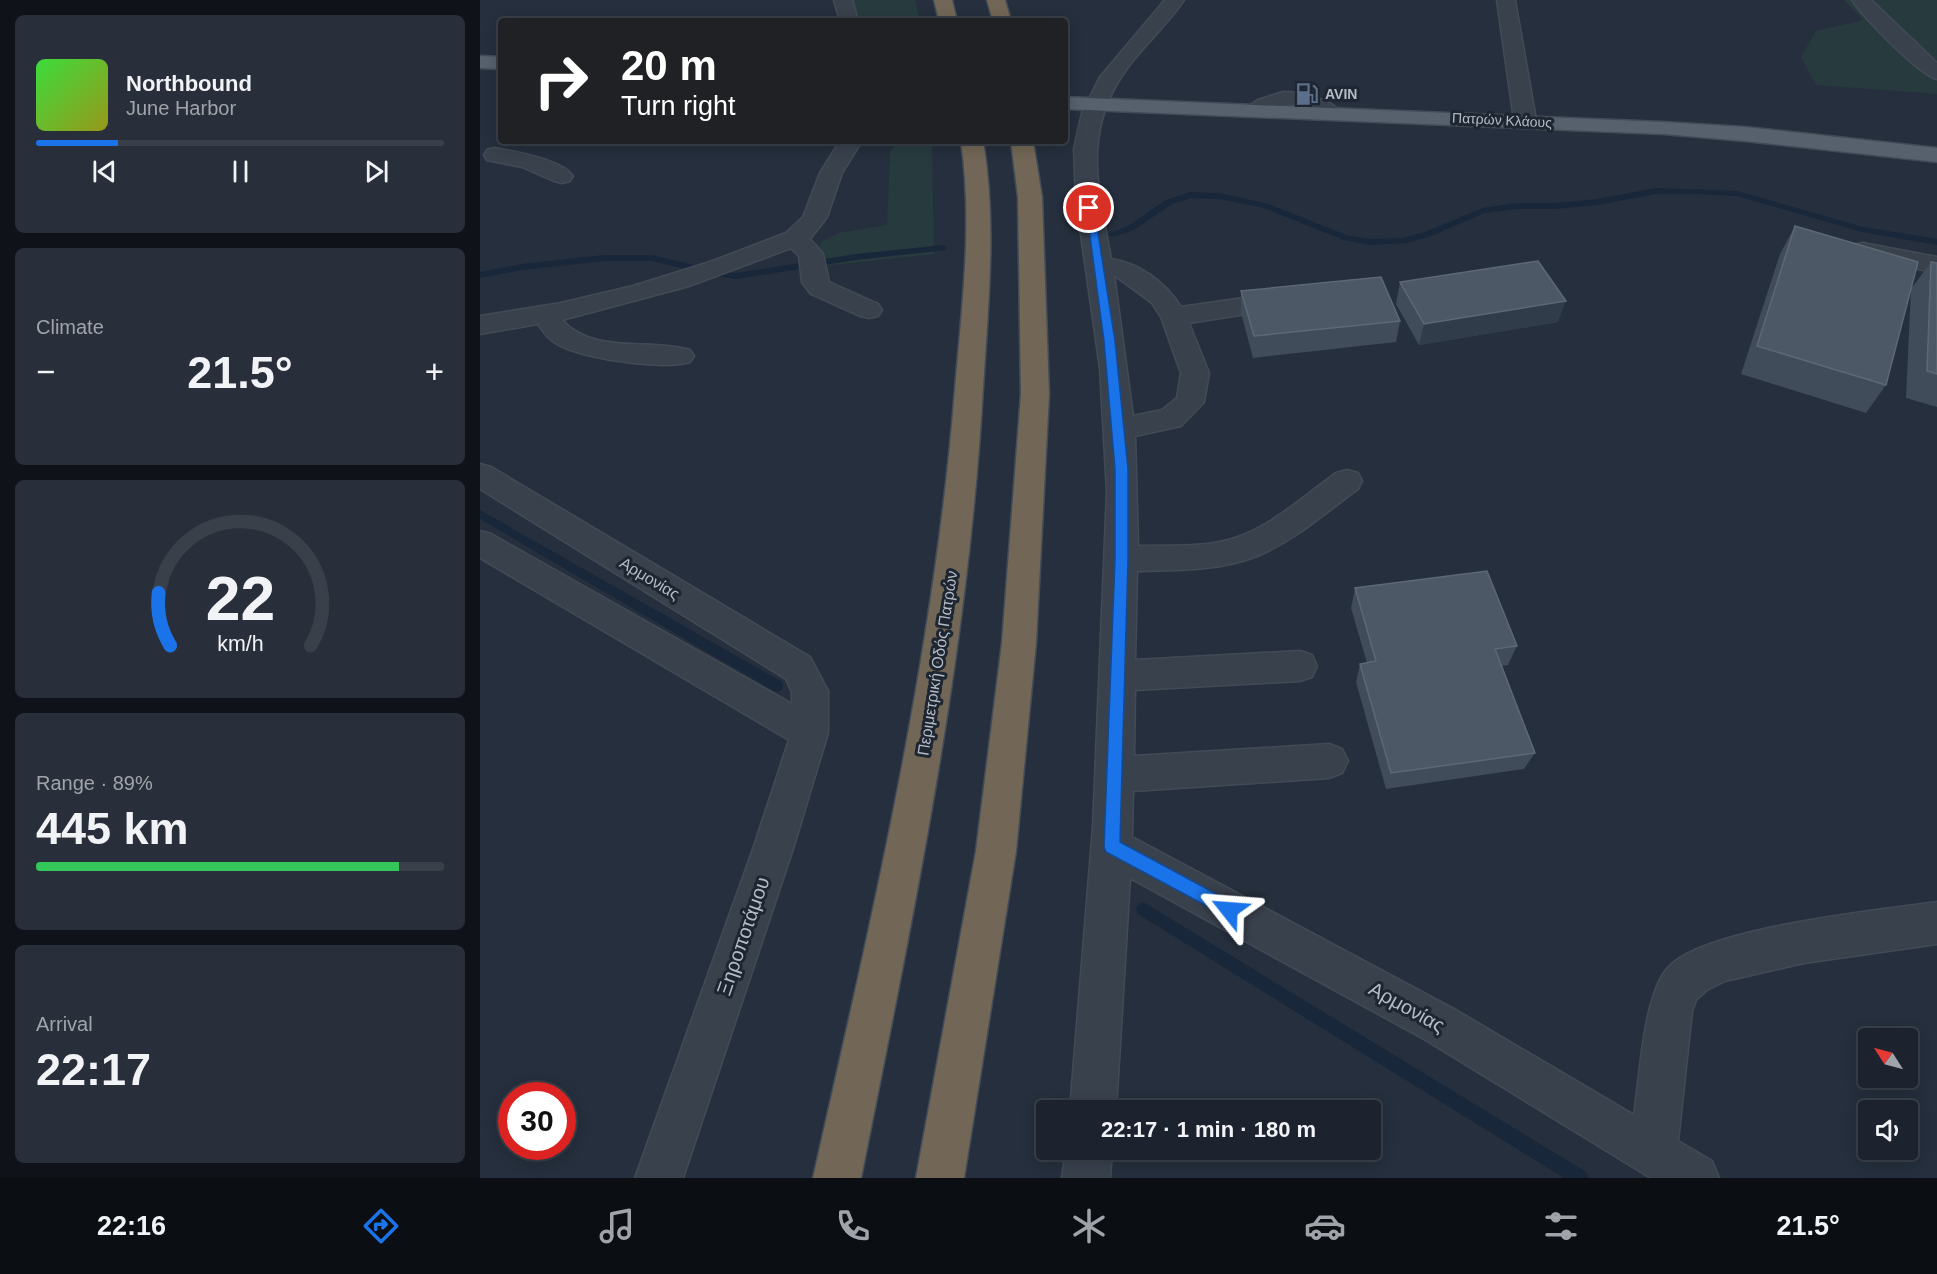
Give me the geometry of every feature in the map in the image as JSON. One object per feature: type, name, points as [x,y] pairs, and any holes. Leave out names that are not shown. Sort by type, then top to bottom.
[{"type":"highway","points":[[942,0],[947,18]]},
{"type":"highway","points":[[996,0],[1001,18]]},
{"type":"highway","name":"Περιμετρική Οδός Πατρών","points":[[837,1178],[914,813],[946,624],[969,404],[978,208],[972,144]]},
{"type":"highway","points":[[940,1178],[996,850],[1019,642],[1035,394],[1030,197],[1022,144]]},
{"type":"main road","points":[[480,62],[498,63]]},
{"type":"main road","name":"Πατρών Κλάους","points":[[1080,103],[1525,120],[1717,132],[1937,155]]},
{"type":"street","points":[[843,0],[848,18]]},
{"type":"street","points":[[1094,1100],[1106,965],[1112,847],[1122,469],[1100,265],[1089,208],[1080,103],[1109,79],[1175,0]]},
{"type":"street","points":[[1506,0],[1525,120]]},
{"type":"street","points":[[1861,0],[1904,44],[1937,73]]},
{"type":"street","points":[[848,144],[831,173],[814,221],[806,231],[806,254],[815,282],[820,288],[869,310]]},
{"type":"street","points":[[495,150],[549,168],[562,176]]},
{"type":"street","points":[[1846,247],[1937,265]]},
{"type":"street","points":[[480,326],[604,304],[669,285],[716,268],[806,254]]},
{"type":"street","points":[[1100,265],[1125,269],[1162,298],[1174,317],[1195,373],[1190,402],[1171,419],[1119,429]]},
{"type":"street","points":[[1174,317],[1291,299]]},
{"type":"street","points":[[545,316],[556,331],[568,340],[592,348],[680,356]]},
{"type":"street","name":"Αρμονίας","points":[[480,475],[798,668],[810,691]]},
{"type":"street","points":[[1121,559],[1200,555],[1244,548],[1276,531],[1347,481]]},
{"type":"street","points":[[480,543],[810,734]]},
{"type":"street","points":[[1118,676],[1300,666]]},
{"type":"street","name":"Ξηροποτάμου","points":[[658,1178],[772,852],[810,734],[810,691]]},
{"type":"street","points":[[1115,775],[1329,761]]},
{"type":"street","name":"Αρμονίας","points":[[1112,847],[1439,1024],[1695,1178]]},
{"type":"street","points":[[1653,1152],[1670,1011],[1681,985],[1692,975],[1705,967],[1725,960],[1804,942],[1937,923]]},
{"type":"street","points":[[1086,1178],[1088,1160]]},
{"type":"green space","points":[[852,0],[915,0],[919,18],[856,18]]},
{"type":"green space","points":[[1844,0],[1937,0],[1937,94],[1816,85],[1801,57],[1816,31],[1863,20]]},
{"type":"green space","points":[[894,144],[932,144],[934,254],[823,266],[818,254],[821,242],[838,233],[887,225],[890,153]]},
{"type":"building","points":[[1795,226],[1918,262],[1886,385],[1757,346]]},
{"type":"building","points":[[1538,261],[1566,301],[1424,324],[1400,282]]},
{"type":"building","points":[[1931,262],[1937,263],[1937,374],[1927,371]]},
{"type":"building","points":[[1381,277],[1400,321],[1254,336],[1241,291]]},
{"type":"building","points":[[1487,571],[1517,646],[1495,649],[1535,753],[1391,773],[1360,664],[1376,661],[1355,588]]},
{"type":"waterway","points":[[1112,234],[1131,228],[1169,202],[1190,195],[1219,196],[1266,206],[1347,238],[1370,242],[1404,241],[1428,234],[1483,211],[1517,206],[1556,206],[1597,202],[1656,191],[1696,191],[1737,194],[1862,229],[1937,242]]},
{"type":"waterway","points":[[480,275],[522,267],[604,258],[652,258],[736,276],[856,257],[943,248]]},
{"type":"waterway","points":[[480,514],[777,686]]},
{"type":"waterway","points":[[1143,909],[1580,1178]]},
{"type":"place","name":"AVIN","points":[[1307,94]]},
{"type":"route","points":[[1089,208],[1100,265],[1110,341],[1122,469],[1112,847],[1229,910]]}]
